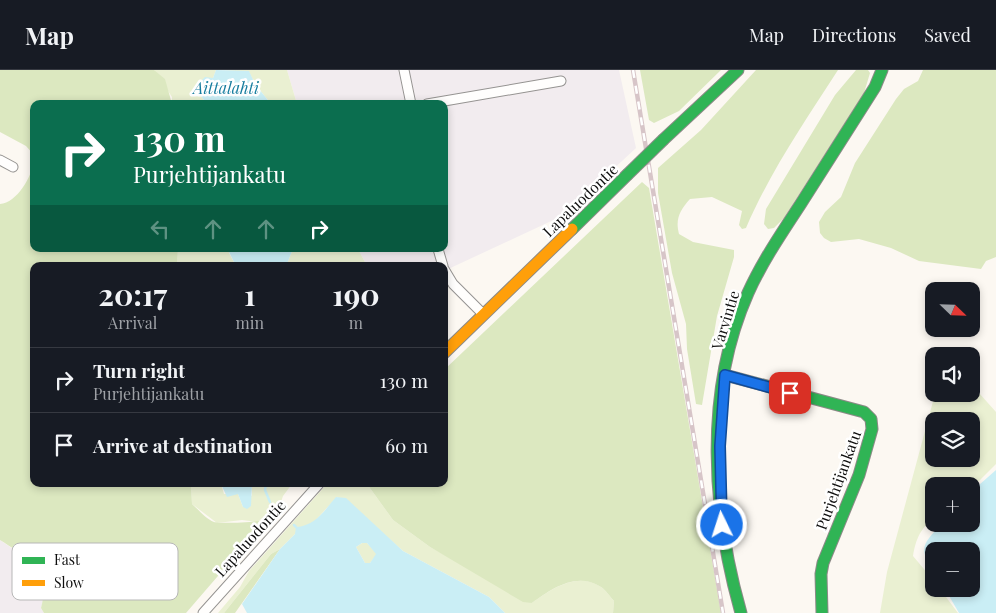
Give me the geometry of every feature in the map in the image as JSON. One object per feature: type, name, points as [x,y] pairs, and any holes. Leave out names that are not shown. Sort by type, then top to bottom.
[{"type":"street","points":[[404,70],[410,100]]},
{"type":"street","name":"Lapaluodontie","points":[[448,349],[664,139],[738,70]]},
{"type":"street","name":"Varvintie","points":[[741,613],[728,563],[722,516],[720,446],[725,375],[739,317],[761,266],[875,87],[882,70]]},
{"type":"street","points":[[448,100],[561,81]]},
{"type":"street","points":[[0,160],[13,167]]},
{"type":"street","points":[[448,276],[453,284],[483,314]]},
{"type":"street","name":"Purjehtijankatu","points":[[725,375],[864,412],[871,419],[872,429],[863,463],[823,563],[821,583],[822,613]]},
{"type":"street","name":"Lapaluodontie","points":[[203,613],[316,487]]},
{"type":"shaded area","points":[[287,70],[619,70],[636,148],[564,215],[448,269],[448,262],[365,262],[360,252],[448,252],[448,100],[296,100]]},
{"type":"shaded area","points":[[0,540],[12,548],[12,600],[43,600],[41,608],[44,613],[0,613]]},
{"type":"green space","points":[[0,70],[154,70],[165,79],[171,100],[30,100],[30,150],[26,146],[0,132]]},
{"type":"green space","points":[[154,70],[216,70],[213,78],[198,92],[204,100],[172,100],[172,97]]},
{"type":"green space","points":[[222,70],[287,70],[296,100],[268,100],[255,84],[249,72]]},
{"type":"green space","points":[[640,70],[721,70],[679,111],[654,123],[649,120]]},
{"type":"green space","points":[[756,70],[838,70],[777,167],[746,228],[742,229],[739,225],[742,211],[712,197],[690,199],[679,215],[679,234],[693,242],[734,250],[734,257],[717,316],[702,405],[696,404],[687,349],[686,324],[672,273],[658,193],[658,168],[701,130]]},
{"type":"green space","points":[[856,70],[868,70],[870,73],[864,93],[784,218],[774,228],[768,229],[764,224],[766,209],[835,95]]},
{"type":"green space","points":[[923,70],[996,70],[996,257],[986,261],[981,269],[919,261],[891,248],[859,239],[831,242],[820,233],[819,222],[825,212],[841,197],[855,163],[896,99],[904,89],[918,81]]},
{"type":"green space","points":[[30,174],[30,252],[178,252],[177,262],[30,262],[30,487],[191,487],[192,504],[211,521],[230,523],[262,520],[255,533],[186,613],[44,613],[41,608],[42,600],[178,600],[178,543],[12,543],[12,548],[0,540],[0,204],[18,194]]},
{"type":"green space","points":[[642,182],[649,188],[721,613],[613,613],[614,601],[605,590],[592,583],[583,581],[565,584],[547,592],[532,603],[523,602],[430,547],[393,520],[369,487],[448,487],[448,366]]},
{"type":"green space","points":[[178,252],[230,252],[234,262],[177,262]]},
{"type":"green space","points":[[292,252],[360,252],[365,262],[288,262]]},
{"type":"green space","points":[[980,394],[996,412],[996,464],[980,480],[980,477],[925,477],[925,526],[919,535],[913,556],[925,570],[925,597],[946,597],[958,613],[880,613],[887,572],[925,431],[925,467],[980,467],[980,412],[930,412],[933,402],[980,402]]},
{"type":"green space","points":[[191,487],[222,487],[224,494],[238,494],[243,507],[252,495],[252,487],[290,487],[283,496],[279,508],[273,502],[268,506],[273,510],[257,522],[242,520],[217,523],[192,504]]},
{"type":"green space","points":[[324,487],[369,487],[393,520],[430,547],[532,603],[548,592],[565,584],[583,581],[601,587],[606,592],[614,601],[613,613],[505,613],[489,597],[403,551],[337,497],[314,522],[295,534],[280,549],[271,554],[224,613],[218,613],[240,587],[249,571]]},
{"type":"green space","points":[[362,543],[367,543],[377,554],[370,563],[365,563],[356,547]]},
{"type":"green space","points":[[280,549],[235,613],[224,613],[271,554]]},
{"type":"water","name":"Aittalahti","points":[[216,70],[249,71],[255,84],[268,100],[204,100],[198,92],[197,85],[205,77],[213,78]]},
{"type":"water","points":[[229,252],[292,252],[288,262],[234,262]]},
{"type":"water","points":[[996,470],[996,613],[959,613],[950,597],[980,597],[980,542],[927,542],[934,532],[980,532],[980,484]]},
{"type":"water","points":[[222,487],[252,487],[251,506],[247,509],[243,507],[238,494],[227,497]]},
{"type":"water","points":[[336,497],[346,498],[403,551],[489,597],[505,613],[247,613],[242,604],[280,549],[295,534],[296,527],[314,521]],"holes":[[[362,543],[367,543],[376,554],[370,563],[365,563],[356,547]]]},
{"type":"waterway","points":[[266,487],[270,502]]},
{"type":"railway","points":[[633,70],[723,613]]},
{"type":"traffic: fast","points":[[664,139],[738,70]]},
{"type":"traffic: fast","points":[[741,613],[731,574],[724,534],[717,452],[724,370],[734,331],[748,293],[766,259],[875,87],[882,70]]},
{"type":"traffic: fast","points":[[627,175],[664,139]]},
{"type":"traffic: fast","points":[[572,229],[627,175]]},
{"type":"traffic: fast","points":[[725,375],[864,412],[871,419],[872,429],[859,475],[823,563],[821,574],[822,613]]},
{"type":"traffic: slow","points":[[448,349],[572,229]]},
{"type":"route","points":[[722,525],[720,446],[725,375],[790,393]]}]
